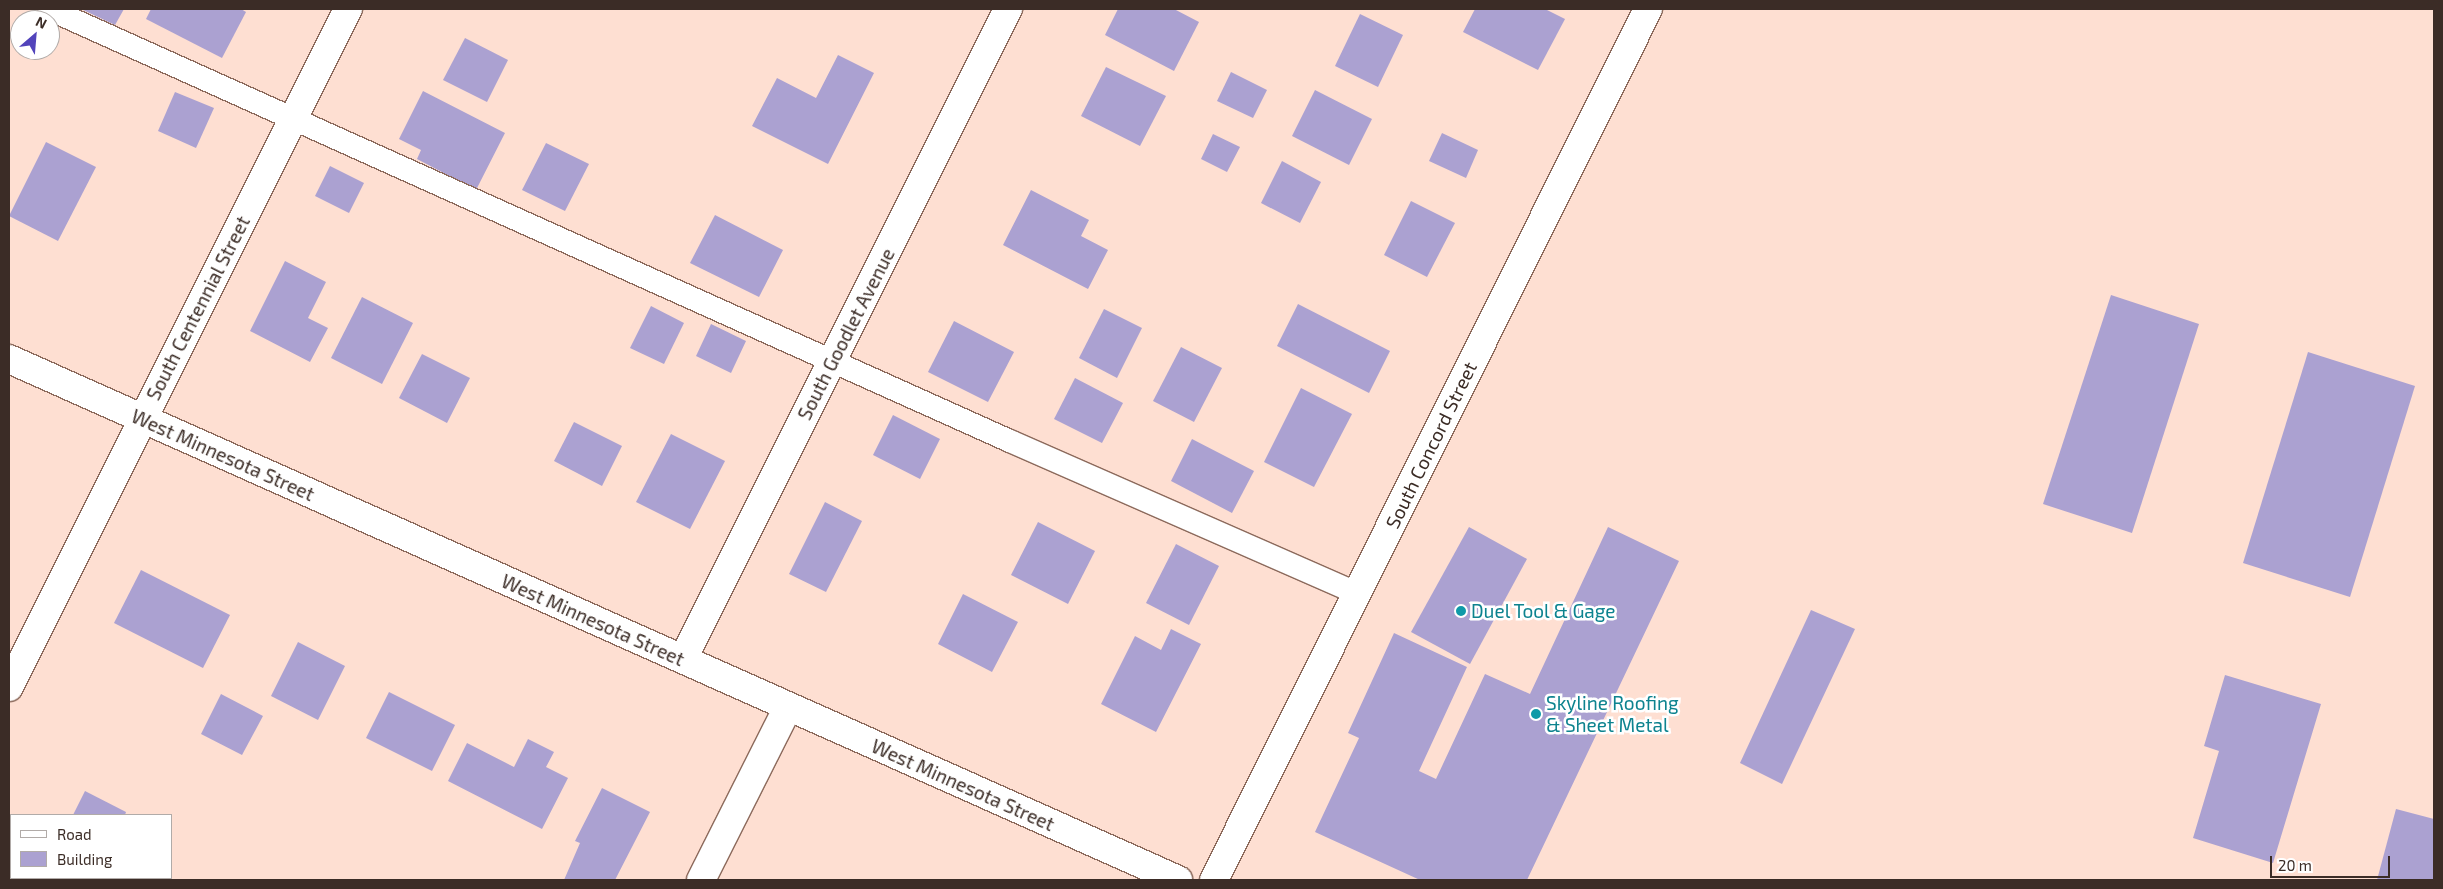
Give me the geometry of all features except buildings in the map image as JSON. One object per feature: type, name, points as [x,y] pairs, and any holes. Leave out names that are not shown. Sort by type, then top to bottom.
[{"type":"street","name":"South Centennial Street","points":[[9,687],[348,9]]},
{"type":"street","name":"South Goodlet Avenue","points":[[683,659],[1008,9]]},
{"type":"street","name":"South Concord Street","points":[[1214,880],[1648,9]]},
{"type":"street","name":"West Minnesota Street","points":[[9,360],[1178,880]]},
{"type":"street","points":[[701,880],[788,707]]},
{"type":"lane","points":[[49,9],[832,361],[1357,593]]},
{"type":"place","name":"Duel Tool & Gage","points":[[1461,611]]},
{"type":"place","name":"Skyline Roofing & Sheet Metal","points":[[1536,714]]}]
